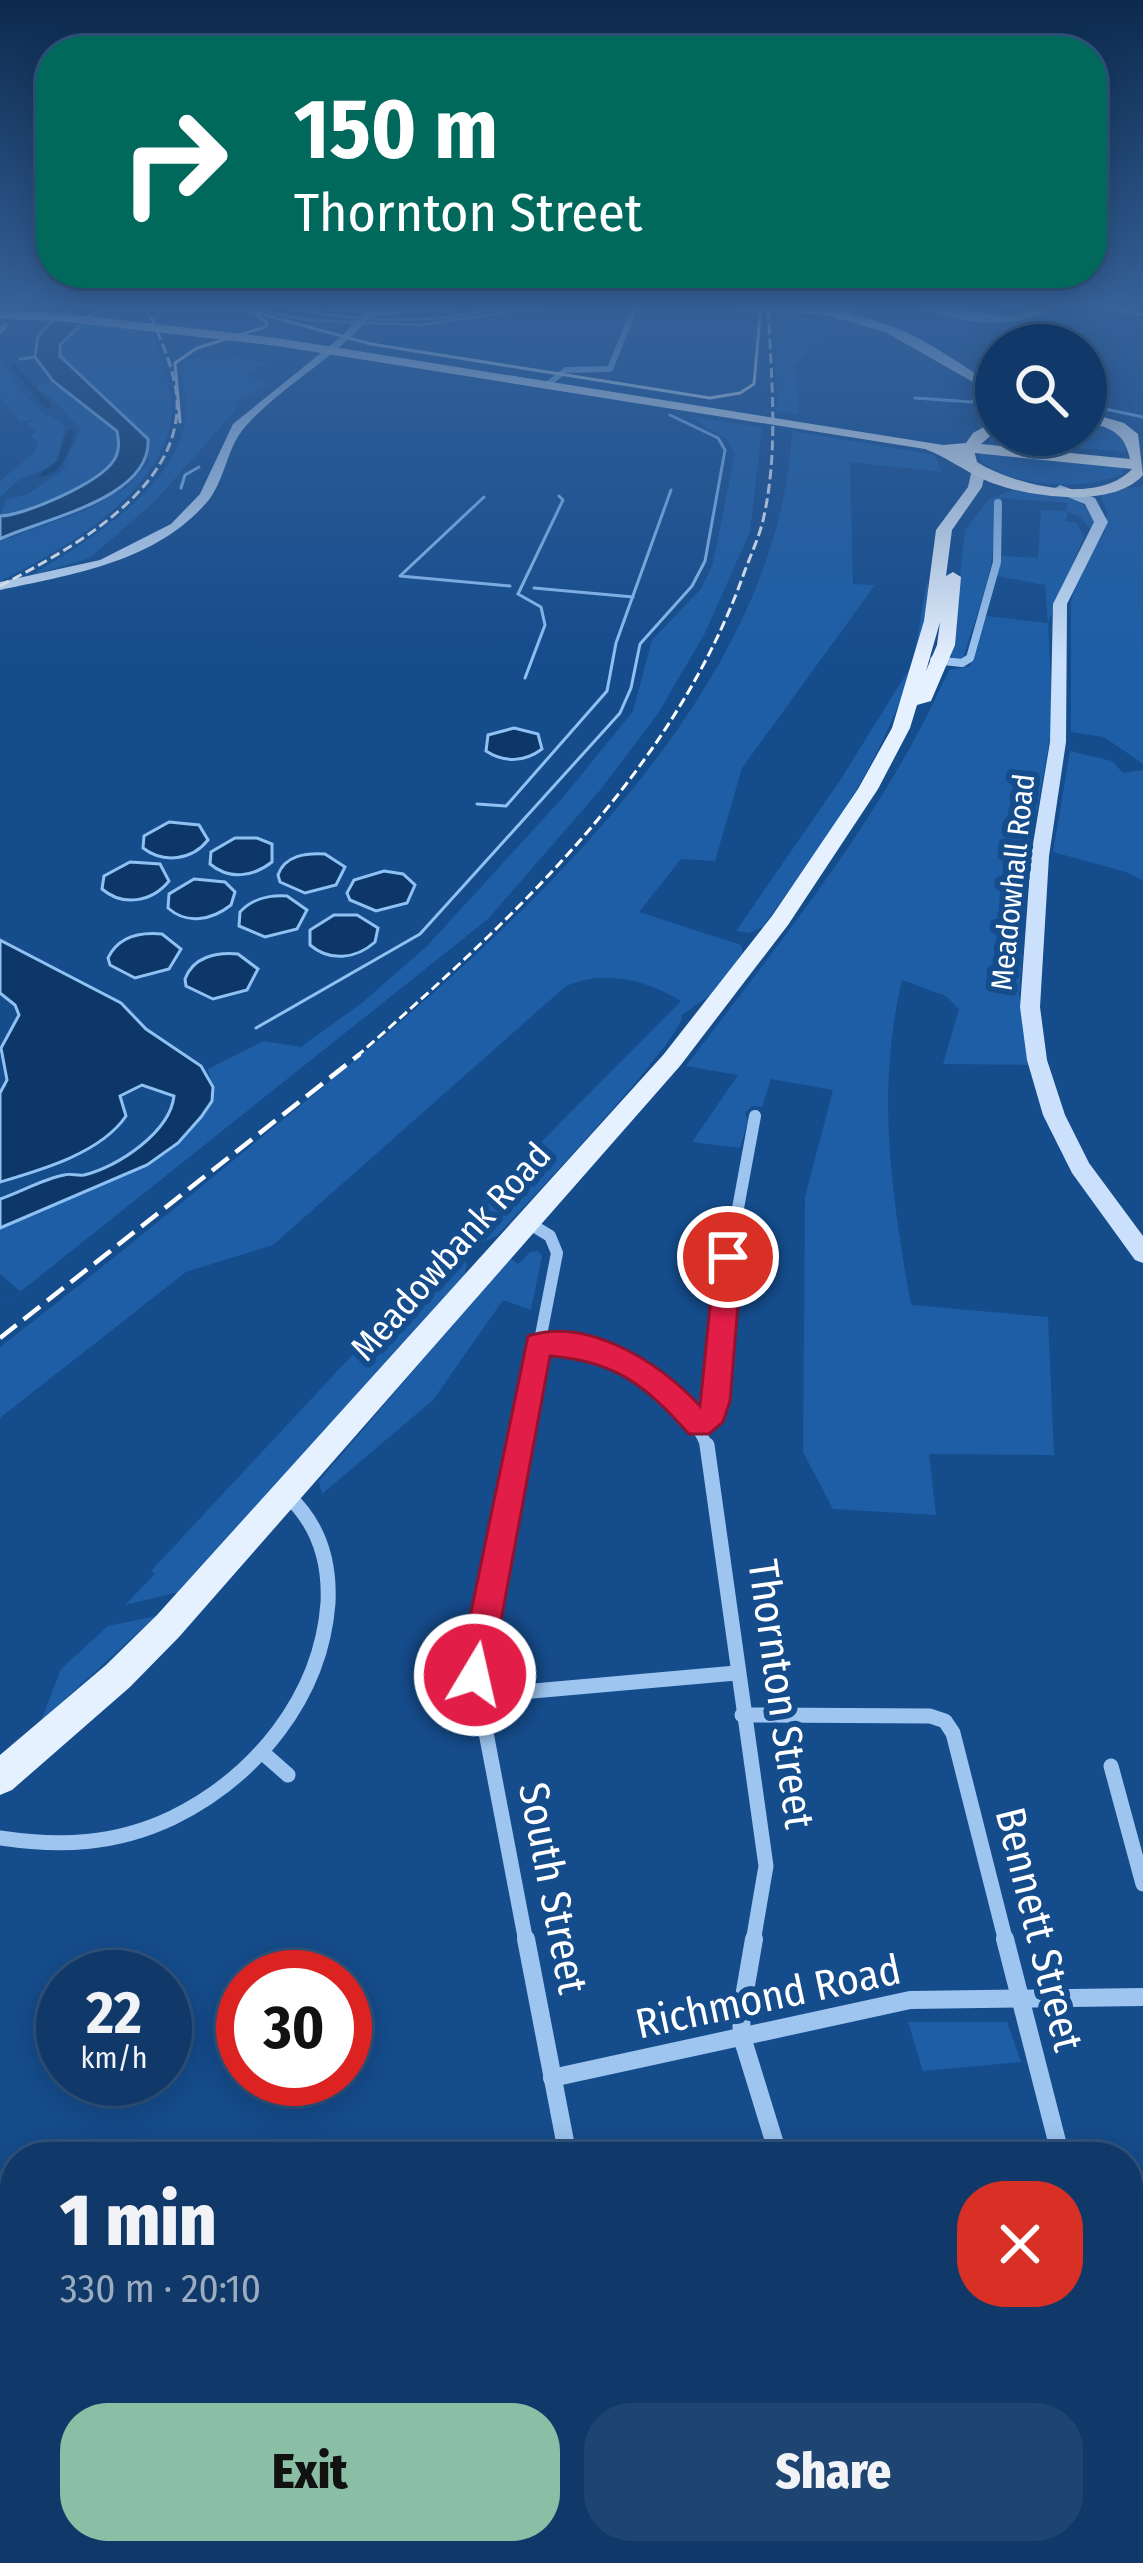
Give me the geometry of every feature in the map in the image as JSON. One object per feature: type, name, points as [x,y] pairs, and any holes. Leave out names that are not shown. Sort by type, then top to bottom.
[{"type":"highway","points":[[804,425],[1002,449],[1136,446]]},
{"type":"highway","points":[[819,425],[946,444],[975,437]]},
{"type":"highway","points":[[1107,429],[1136,446]]},
{"type":"highway","points":[[974,465],[967,454],[975,441]]},
{"type":"highway","points":[[946,444],[974,465],[1035,486],[1096,495],[1123,484],[1143,483]]},
{"type":"highway","points":[[1123,484],[1139,468],[1136,446]]},
{"type":"main road","points":[[902,728],[918,710],[940,661],[952,617],[944,530],[976,487],[974,465]]},
{"type":"main road","points":[[902,728],[945,571],[975,503],[999,489],[1035,486]]},
{"type":"main road","name":"Meadowbank Road","points":[[0,1778],[118,1676],[672,1060],[780,920],[868,789],[902,728]]},
{"type":"street","points":[[0,586],[42,580],[130,553],[176,527],[206,495],[240,425]]},
{"type":"street","name":"Meadowhall Road","points":[[1096,495],[1101,522],[1066,587],[1058,627],[1058,742],[1040,856],[1032,1031],[1046,1090],[1065,1140],[1143,1254]]},
{"type":"street","points":[[920,657],[962,663],[970,658],[998,562],[998,503]]},
{"type":"street","points":[[538,1344],[580,1347],[624,1360],[667,1390],[699,1425],[713,1414],[728,1257],[755,1115]]},
{"type":"street","name":"South Street","points":[[527,1222],[550,1236],[557,1253],[477,1652],[477,1696],[565,2142]]},
{"type":"street","name":"Thornton Street","points":[[699,1425],[712,1464],[736,1673],[766,1866],[742,2038],[774,2142]]},
{"type":"street","points":[[0,1838],[67,1844],[119,1835],[206,1797],[263,1753],[305,1696],[322,1651],[330,1597],[326,1559],[313,1521],[286,1494]]},
{"type":"street","points":[[477,1696],[736,1673]]},
{"type":"street","name":"Bennett Street","points":[[742,1715],[930,1716],[945,1721],[952,1733],[1057,2142]]},
{"type":"street","points":[[263,1753],[288,1775]]},
{"type":"street","points":[[1111,1766],[1143,1884]]},
{"type":"street","name":"Richmond Road","points":[[553,2078],[910,2000],[1143,1997]]},
{"type":"shaded area","points":[[29,425],[65,427],[56,464],[19,480],[0,497],[0,481],[35,452],[38,444],[30,435],[37,432]]},
{"type":"shaded area","points":[[76,425],[109,425],[117,431],[115,459],[60,496],[0,516],[6,500],[28,494],[68,466],[63,465],[81,430]]},
{"type":"shaded area","points":[[109,425],[133,425],[148,439],[144,460],[132,477],[91,504],[0,539],[0,516],[60,497],[106,469],[117,453],[117,431]]},
{"type":"shaded area","points":[[132,425],[169,425],[151,468],[131,493],[81,535],[0,581],[0,541],[86,510],[126,487],[148,463],[148,439]]},
{"type":"shaded area","points":[[184,425],[223,425],[154,502],[90,558],[32,575],[132,505],[172,458]]},
{"type":"shaded area","points":[[703,425],[762,428],[750,532],[704,635],[657,715],[601,789],[488,919],[21,1292],[0,1274],[0,1227],[193,1125],[213,1093],[208,1069],[264,1041],[301,1047],[363,1002],[427,946],[565,795],[633,711],[652,640],[700,590],[712,567],[735,454],[727,440]]},
{"type":"shaded area","points":[[1107,428],[1120,433],[1127,452],[1107,450]]},
{"type":"shaded area","points":[[792,431],[935,455],[942,472],[850,462],[853,584],[875,585],[742,768],[715,861],[681,859],[639,912],[741,945],[743,952],[719,989],[682,1015],[676,1030],[632,1087],[497,1236],[474,1246],[459,1240],[464,1220],[681,1001],[624,979],[596,978],[566,986],[273,1245],[186,1272],[0,1418],[0,1347],[350,1065],[521,911],[602,825],[674,734],[733,637],[774,536]]},
{"type":"shaded area","points":[[1128,455],[1122,474],[1069,484],[1029,481],[980,456],[1010,456],[1114,466]]},
{"type":"shaded area","points":[[1143,486],[1143,764],[1104,737],[1071,732],[1071,601],[1083,567],[1105,531],[1107,513],[1101,496]]},
{"type":"shaded area","points":[[1014,489],[1049,492],[1081,503],[1095,520],[1092,531],[1068,512],[1065,521],[1077,523],[1084,537],[1048,623],[1045,585],[997,576],[1002,556],[1038,558],[1041,510],[1067,511],[1067,503],[1001,498],[996,504],[981,602],[962,661],[951,660],[965,530],[989,499]]},
{"type":"shaded area","points":[[927,581],[929,607],[913,661]]},
{"type":"shaded area","points":[[986,616],[1048,623],[1053,721],[1030,849],[1019,994],[1029,1065],[943,1064],[959,1009],[946,996],[902,980],[888,1103],[897,1222],[911,1305],[1048,1317],[1054,1455],[929,1454],[936,1515],[833,1509],[803,1452],[805,1197],[833,1090],[771,1079],[762,1107],[752,1106],[745,1113],[748,1121],[740,1148],[692,1142],[738,1075],[686,1066],[862,826],[949,670],[970,666]]},
{"type":"shaded area","points":[[912,664],[871,764],[763,927],[749,933],[736,931],[841,779]]},
{"type":"shaded area","points":[[514,728],[538,734],[542,749],[514,759],[486,751],[488,735]]},
{"type":"shaded area","points":[[1070,751],[1112,761],[1123,773],[1143,770],[1143,881],[1053,852]]},
{"type":"shaded area","points":[[169,822],[199,825],[208,840],[177,858],[143,848],[144,836]]},
{"type":"shaded area","points":[[235,838],[272,844],[272,862],[241,875],[210,864],[211,852]]},
{"type":"shaded area","points":[[325,854],[345,867],[336,885],[305,893],[280,882],[281,868],[291,859]]},
{"type":"shaded area","points":[[130,862],[160,864],[169,881],[137,900],[102,889],[104,876]]},
{"type":"shaded area","points":[[384,871],[403,874],[415,885],[407,903],[376,911],[350,900],[347,893],[354,880]]},
{"type":"shaded area","points":[[194,879],[225,882],[235,892],[231,905],[200,918],[183,917],[168,908],[169,894]]},
{"type":"shaded area","points":[[287,896],[307,910],[297,929],[265,937],[239,926],[240,912],[250,903]]},
{"type":"shaded area","points":[[334,915],[357,915],[378,928],[375,942],[343,956],[310,945],[310,930]]},
{"type":"shaded area","points":[[162,934],[181,949],[169,969],[135,978],[110,965],[112,951],[124,941]]},
{"type":"shaded area","points":[[0,940],[121,1003],[146,1029],[201,1066],[213,1087],[212,1101],[201,1117],[178,1143],[147,1165],[0,1228],[0,1199],[56,1177],[97,1171],[126,1156],[153,1135],[174,1096],[142,1085],[120,1096],[126,1116],[102,1140],[69,1158],[0,1182],[0,1093],[7,1080],[1,1048],[19,1015],[0,993]]},
{"type":"shaded area","points":[[238,954],[258,969],[247,990],[213,999],[186,986],[185,979],[199,961]]},
{"type":"shaded area","points":[[450,1250],[467,1264],[464,1277],[183,1591],[125,1605],[155,1574],[151,1571]]},
{"type":"shaded area","points":[[538,1251],[542,1256],[531,1310],[503,1300],[433,1400],[322,1494],[319,1481],[510,1258],[518,1264]]},
{"type":"shaded area","points":[[156,1616],[41,1721],[61,1669],[108,1626]]},
{"type":"shaded area","points":[[908,2022],[1007,2022],[1021,2062],[923,2071]]},
{"type":"waterway","points":[[256,1028],[420,934],[620,713],[631,688],[640,644],[692,586],[705,561],[725,450],[718,438],[690,425]]},
{"type":"waterway","points":[[44,475],[61,462],[71,432]]},
{"type":"waterway","points":[[181,488],[185,475],[199,467]]},
{"type":"waterway","points":[[633,597],[671,490]]},
{"type":"waterway","points":[[525,678],[545,625],[541,607],[518,594],[563,500],[559,496]]},
{"type":"waterway","points":[[484,497],[400,576],[510,586]]},
{"type":"waterway","points":[[534,588],[633,597]]},
{"type":"waterway","points":[[477,804],[506,806],[607,691],[616,643],[633,597]]},
{"type":"railway","points":[[0,586],[84,538],[136,494],[157,469],[174,425]]},
{"type":"railway","points":[[356,1057],[528,897],[581,840],[674,716],[712,648],[757,538],[769,490],[772,425]]},
{"type":"railway","points":[[0,1338],[360,1054]]},
{"type":"route","points":[[475,1675],[538,1344],[580,1347],[624,1360],[667,1390],[699,1425],[713,1414],[716,1401],[728,1257]]}]
